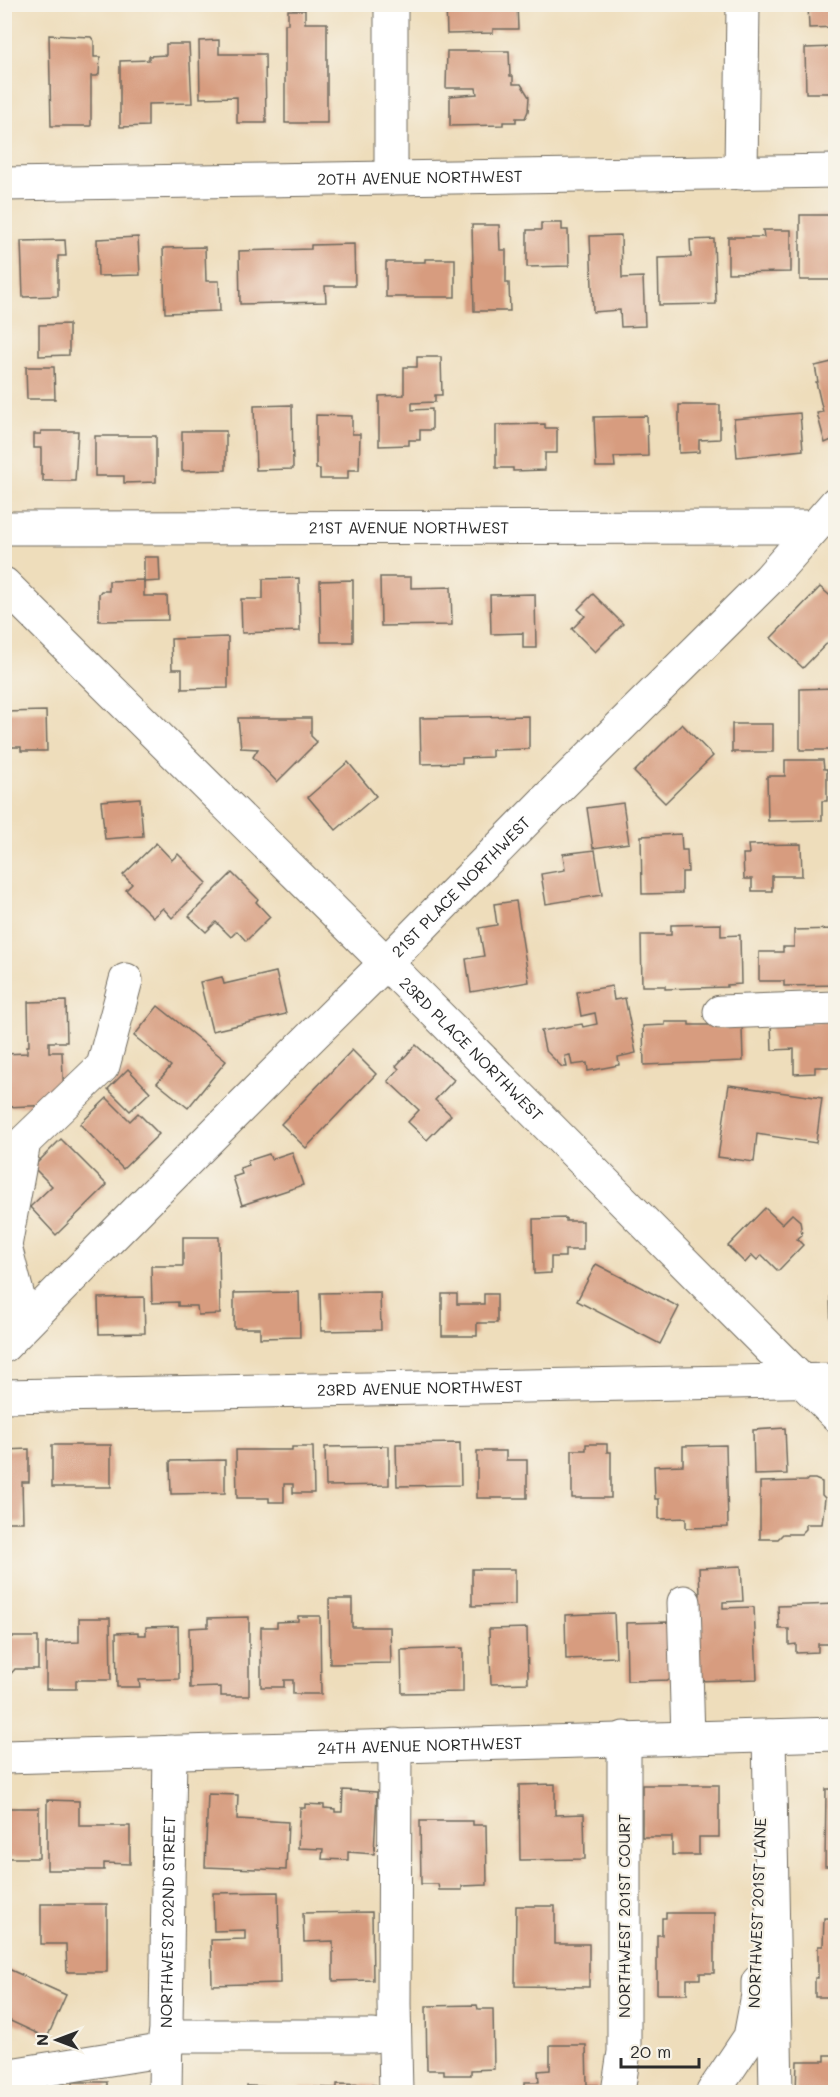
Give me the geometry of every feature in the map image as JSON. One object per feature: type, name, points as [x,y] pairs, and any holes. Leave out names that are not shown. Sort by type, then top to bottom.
[{"type":"street","points":[[391,4],[391,178]]},
{"type":"street","points":[[741,173],[743,4]]},
{"type":"street","name":"20TH AVENUE NORTHWEST","points":[[4,184],[836,171]]},
{"type":"street","name":"21ST PLACE NORTHWEST","points":[[4,584],[386,963],[546,800],[770,579],[836,503]]},
{"type":"street","name":"21ST AVENUE NORTHWEST","points":[[4,528],[813,527]]},
{"type":"street","name":"23RD PLACE NORTHWEST","points":[[15,1335],[251,1095],[386,963],[836,1415]]},
{"type":"street","points":[[15,1335],[5,1246],[24,1142],[103,1066],[126,980]]},
{"type":"street","points":[[720,1012],[836,1008]]},
{"type":"street","name":"23RD AVENUE NORTHWEST","points":[[4,1396],[836,1380]]},
{"type":"street","points":[[684,1602],[688,1738]]},
{"type":"street","name":"24TH AVENUE NORTHWEST","points":[[4,1757],[624,1738],[836,1734]]},
{"type":"street","name":"NORTHWEST 201ST LANE","points":[[769,1736],[776,2092]]},
{"type":"street","name":"NORTHWEST 201ST COURT","points":[[618,2092],[624,2052],[624,1738]]},
{"type":"street","points":[[395,1745],[396,2092]]},
{"type":"street","name":"NORTHWEST 202ND STREET","points":[[165,2092],[170,1752]]},
{"type":"street","name":"NORTHWEST 201ST LANE","points":[[713,2092],[750,2037],[758,1995],[757,1924],[761,1808],[770,1797]]},
{"type":"street","points":[[4,2076],[166,2043],[374,2036]]},
{"type":"building","points":[[446,4],[517,4],[518,29],[493,29],[493,33],[447,34]]},
{"type":"building","points":[[808,4],[836,4],[836,27],[809,28]]},
{"type":"building","points":[[288,10],[305,10],[305,23],[327,23],[327,123],[285,123],[285,24],[288,24]]},
{"type":"building","points":[[49,35],[91,37],[94,41],[94,57],[100,57],[99,74],[91,76],[91,126],[51,126]]},
{"type":"building","points":[[219,40],[219,54],[265,54],[266,123],[237,123],[237,97],[200,98],[199,41]]},
{"type":"building","points":[[166,44],[189,44],[192,103],[148,104],[148,126],[120,127],[120,61],[149,60],[149,56],[166,55]]},
{"type":"building","points":[[836,47],[836,93],[806,93],[805,48]]},
{"type":"building","points":[[447,51],[509,51],[510,76],[513,76],[513,84],[521,84],[529,97],[525,118],[516,118],[516,122],[503,122],[503,125],[450,126],[450,96],[477,94],[476,88],[446,88]]},
{"type":"building","points":[[800,215],[832,215],[836,280],[800,280]]},
{"type":"building","points":[[541,223],[562,223],[562,230],[568,230],[569,266],[527,267],[527,230],[541,230]]},
{"type":"building","points":[[472,225],[499,225],[500,250],[506,250],[506,283],[509,283],[510,311],[474,311]]},
{"type":"building","points":[[763,230],[791,230],[791,272],[728,273],[728,237],[764,237]]},
{"type":"building","points":[[621,235],[622,278],[643,277],[645,326],[621,327],[620,310],[593,312],[590,236]]},
{"type":"building","points":[[138,237],[140,275],[98,276],[97,239]]},
{"type":"building","points":[[714,239],[716,304],[659,305],[658,258],[691,257],[690,240]]},
{"type":"building","points":[[65,240],[66,256],[58,256],[58,296],[23,297],[21,241]]},
{"type":"building","points":[[354,244],[355,286],[325,286],[326,302],[240,304],[239,251],[311,249],[311,245]]},
{"type":"building","points":[[205,247],[206,281],[219,281],[220,311],[165,313],[163,248]]},
{"type":"building","points":[[425,259],[455,259],[455,297],[386,297],[386,262],[425,262]]},
{"type":"building","points":[[69,324],[69,355],[39,356],[39,325]]},
{"type":"building","points":[[417,357],[441,357],[442,395],[435,395],[435,402],[412,403],[412,410],[432,409],[432,430],[420,430],[420,440],[409,440],[409,445],[379,446],[379,396],[404,395],[404,367],[417,367]]},
{"type":"building","points":[[836,361],[836,438],[825,443],[817,413],[823,412],[815,366]]},
{"type":"building","points":[[26,367],[54,367],[55,399],[27,399]]},
{"type":"building","points":[[292,405],[293,469],[256,470],[254,406]]},
{"type":"building","points":[[679,405],[720,405],[720,439],[699,440],[699,452],[679,453]]},
{"type":"building","points":[[800,413],[803,450],[737,457],[734,419]]},
{"type":"building","points":[[316,415],[352,416],[352,434],[360,434],[359,470],[348,470],[348,479],[320,479],[320,469],[316,469]]},
{"type":"building","points":[[647,416],[648,456],[614,457],[615,467],[596,467],[594,417]]},
{"type":"building","points":[[545,424],[545,428],[557,428],[557,453],[545,453],[545,470],[513,471],[513,468],[496,468],[496,425]]},
{"type":"building","points":[[41,431],[78,431],[75,481],[43,481],[41,448],[34,448],[34,434],[41,434]]},
{"type":"building","points":[[182,431],[226,431],[226,470],[182,471]]},
{"type":"building","points":[[95,436],[156,436],[156,482],[124,483],[124,476],[95,476]]},
{"type":"building","points":[[144,557],[159,557],[160,581],[144,582]]},
{"type":"building","points":[[380,577],[411,577],[411,588],[451,587],[452,625],[381,626]]},
{"type":"building","points":[[299,578],[300,631],[242,633],[241,599],[263,599],[263,579]]},
{"type":"building","points":[[144,580],[144,596],[167,596],[168,620],[99,621],[99,594],[101,591],[109,591],[109,581]]},
{"type":"building","points":[[353,580],[353,642],[321,642],[320,581]]},
{"type":"building","points":[[820,587],[836,601],[836,634],[803,668],[771,638]]},
{"type":"building","points":[[535,594],[536,648],[523,648],[523,633],[491,634],[490,595]]},
{"type":"building","points":[[593,594],[623,624],[595,652],[572,629],[585,616],[578,609]]},
{"type":"building","points":[[228,637],[228,688],[182,689],[182,669],[172,669],[171,639]]},
{"type":"building","points":[[836,688],[836,750],[800,750],[800,689]]},
{"type":"building","points":[[46,711],[47,751],[21,751],[21,747],[4,747],[4,712]]},
{"type":"building","points":[[529,716],[529,749],[492,750],[492,757],[462,758],[462,763],[421,764],[420,718]]},
{"type":"building","points":[[238,718],[311,718],[311,736],[317,742],[277,782],[253,757],[258,749],[241,748]]},
{"type":"building","points":[[682,724],[713,756],[665,803],[634,772]]},
{"type":"building","points":[[732,724],[773,724],[773,752],[732,752]]},
{"type":"building","points":[[785,760],[823,760],[824,769],[827,769],[827,801],[822,801],[822,820],[768,821],[767,776],[785,776]]},
{"type":"building","points":[[348,762],[376,796],[336,830],[308,797]]},
{"type":"building","points":[[140,798],[143,836],[105,839],[101,801]]},
{"type":"building","points":[[623,803],[629,843],[593,848],[587,808]]},
{"type":"building","points":[[681,834],[682,850],[687,850],[688,872],[682,872],[682,893],[642,894],[641,836]]},
{"type":"building","points":[[156,843],[172,860],[178,854],[207,883],[172,918],[163,908],[153,917],[126,890],[132,884],[123,875]]},
{"type":"building","points":[[801,844],[802,876],[772,876],[772,891],[752,891],[752,879],[744,879],[743,854],[749,854],[748,845]]},
{"type":"building","points":[[595,850],[602,895],[546,904],[541,874],[565,870],[563,854]]},
{"type":"building","points":[[232,873],[258,899],[256,902],[270,917],[246,941],[237,931],[231,937],[216,922],[206,932],[189,916]]},
{"type":"building","points":[[516,901],[529,982],[471,992],[466,959],[484,956],[479,928],[497,925],[494,904]]},
{"type":"building","points":[[721,924],[721,936],[740,935],[741,984],[727,985],[727,987],[665,989],[665,986],[642,986],[641,935],[671,935],[671,925]]},
{"type":"building","points":[[836,929],[836,985],[784,986],[784,981],[759,981],[759,952],[783,952],[783,947],[794,947],[794,930]]},
{"type":"building","points":[[276,972],[286,1014],[212,1031],[200,982],[222,977],[224,984]]},
{"type":"building","points":[[612,986],[614,1000],[625,998],[636,1053],[618,1057],[619,1065],[588,1071],[587,1063],[572,1065],[570,1055],[565,1056],[567,1067],[562,1067],[545,1050],[541,1031],[582,1024],[583,1027],[597,1024],[595,1013],[581,1016],[577,992]]},
{"type":"building","points":[[66,1001],[67,1042],[49,1042],[49,1052],[62,1052],[64,1101],[55,1105],[5,1107],[4,1054],[27,1053],[27,1046],[29,1046],[28,1002]]},
{"type":"building","points":[[158,1006],[226,1061],[188,1108],[157,1083],[171,1066],[134,1036]]},
{"type":"building","points":[[836,1021],[836,1067],[815,1067],[815,1073],[794,1074],[794,1049],[772,1050],[771,1023]]},
{"type":"building","points":[[665,1022],[714,1025],[714,1028],[742,1027],[743,1061],[644,1065],[643,1026],[665,1025]]},
{"type":"building","points":[[416,1045],[454,1080],[435,1100],[451,1115],[427,1140],[408,1122],[419,1110],[388,1081],[399,1069],[396,1066]]},
{"type":"building","points":[[352,1050],[376,1074],[306,1148],[281,1124]]},
{"type":"building","points":[[128,1069],[150,1092],[130,1111],[108,1089]]},
{"type":"building","points":[[729,1085],[822,1098],[816,1143],[757,1134],[754,1162],[718,1157]]},
{"type":"building","points":[[107,1098],[130,1121],[138,1113],[159,1134],[123,1169],[80,1124]]},
{"type":"building","points":[[61,1139],[107,1185],[56,1235],[30,1207],[52,1186],[33,1167]]},
{"type":"building","points":[[292,1152],[303,1185],[242,1205],[233,1177],[242,1174],[240,1168],[249,1165],[247,1161],[269,1154],[271,1159]]},
{"type":"building","points":[[765,1208],[782,1224],[792,1214],[800,1221],[802,1235],[797,1239],[803,1245],[778,1271],[762,1255],[757,1260],[752,1255],[745,1263],[728,1246]]},
{"type":"building","points":[[566,1218],[566,1221],[583,1221],[583,1250],[565,1250],[565,1257],[551,1257],[551,1273],[534,1274],[533,1219]]},
{"type":"building","points":[[183,1237],[219,1237],[220,1314],[198,1315],[197,1306],[178,1306],[178,1302],[152,1303],[151,1266],[183,1266]]},
{"type":"building","points":[[596,1264],[679,1307],[660,1344],[577,1301]]},
{"type":"building","points":[[299,1292],[300,1337],[260,1338],[260,1328],[234,1328],[234,1293]]},
{"type":"building","points":[[380,1292],[381,1330],[321,1331],[320,1293]]},
{"type":"building","points":[[830,1292],[836,1292],[836,1332],[831,1332]]},
{"type":"building","points":[[442,1294],[457,1294],[457,1304],[484,1304],[484,1294],[497,1294],[497,1323],[477,1323],[477,1336],[442,1336]]},
{"type":"building","points":[[144,1297],[145,1333],[99,1334],[98,1298]]},
{"type":"building","points":[[785,1428],[787,1474],[754,1475],[753,1430]]},
{"type":"building","points":[[460,1443],[461,1485],[397,1486],[396,1444]]},
{"type":"building","points":[[586,1444],[607,1444],[607,1452],[611,1452],[611,1498],[572,1498],[572,1450],[586,1450]]},
{"type":"building","points":[[52,1445],[111,1445],[111,1487],[52,1487]]},
{"type":"building","points":[[726,1445],[728,1527],[686,1528],[686,1518],[659,1519],[659,1499],[655,1499],[654,1466],[683,1465],[683,1446]]},
{"type":"building","points":[[389,1446],[389,1485],[326,1486],[325,1447]]},
{"type":"building","points":[[292,1447],[313,1447],[314,1493],[293,1493],[293,1484],[284,1484],[284,1502],[269,1502],[269,1498],[237,1498],[236,1450],[292,1450]]},
{"type":"building","points":[[29,1449],[29,1482],[22,1482],[23,1522],[4,1522],[4,1450]]},
{"type":"building","points":[[477,1451],[506,1451],[506,1460],[527,1460],[527,1498],[477,1498]]},
{"type":"building","points":[[225,1460],[225,1493],[171,1494],[170,1461]]},
{"type":"building","points":[[808,1479],[822,1482],[822,1495],[825,1498],[822,1524],[806,1524],[806,1529],[801,1534],[783,1534],[778,1539],[760,1539],[760,1482],[806,1481]]},
{"type":"building","points":[[741,1566],[743,1601],[723,1602],[723,1608],[754,1607],[757,1679],[697,1681],[694,1602],[700,1595],[699,1568]]},
{"type":"building","points":[[472,1569],[515,1569],[515,1605],[472,1606]]},
{"type":"building","points":[[329,1599],[352,1599],[352,1627],[390,1627],[391,1663],[330,1664]]},
{"type":"building","points":[[836,1604],[836,1644],[818,1644],[818,1652],[796,1653],[796,1644],[789,1645],[789,1629],[779,1629],[778,1606]]},
{"type":"building","points":[[614,1613],[616,1657],[566,1659],[565,1615]]},
{"type":"building","points":[[298,1616],[320,1616],[321,1694],[293,1694],[293,1680],[284,1680],[284,1687],[261,1687],[261,1627],[277,1627],[277,1622],[298,1621]]},
{"type":"building","points":[[249,1617],[249,1696],[221,1696],[221,1687],[190,1688],[189,1628],[208,1627],[208,1618]]},
{"type":"building","points":[[79,1618],[110,1618],[111,1680],[76,1680],[76,1689],[46,1689],[46,1643],[79,1642]]},
{"type":"building","points":[[671,1622],[673,1680],[627,1681],[626,1623]]},
{"type":"building","points":[[178,1626],[179,1679],[139,1680],[140,1687],[117,1687],[116,1633],[138,1632],[138,1635],[146,1635],[146,1627]]},
{"type":"building","points":[[527,1628],[528,1683],[491,1684],[489,1629]]},
{"type":"building","points":[[4,1637],[38,1637],[38,1669],[15,1669],[7,1678],[7,1693],[4,1693]]},
{"type":"building","points":[[463,1648],[463,1692],[402,1693],[401,1650]]},
{"type":"building","points":[[555,1784],[555,1815],[584,1814],[585,1859],[520,1860],[519,1785]]},
{"type":"building","points":[[642,1785],[719,1785],[719,1837],[699,1837],[699,1855],[672,1855],[672,1837],[642,1837]]},
{"type":"building","points":[[826,1789],[836,1789],[836,1866],[825,1866]]},
{"type":"building","points":[[343,1790],[377,1792],[374,1854],[348,1852],[348,1860],[322,1859],[323,1849],[298,1848],[300,1808],[305,1808],[305,1804],[324,1805],[324,1808],[342,1812]]},
{"type":"building","points":[[208,1794],[238,1795],[237,1819],[288,1822],[286,1870],[205,1867]]},
{"type":"building","points":[[47,1800],[79,1801],[79,1826],[130,1826],[130,1864],[104,1863],[104,1870],[47,1870]]},
{"type":"building","points":[[4,1808],[39,1808],[39,1858],[4,1858]]},
{"type":"building","points":[[420,1821],[473,1821],[473,1825],[486,1825],[487,1885],[462,1886],[462,1890],[439,1890],[438,1884],[421,1884]]},
{"type":"building","points":[[278,1892],[280,1983],[212,1985],[211,1940],[245,1939],[245,1930],[214,1931],[213,1893]]},
{"type":"building","points":[[41,1904],[107,1904],[107,1972],[67,1972],[66,1944],[41,1944]]},
{"type":"building","points":[[516,1906],[555,1906],[555,1944],[589,1944],[589,1987],[515,1986]]},
{"type":"building","points":[[372,1912],[373,1980],[333,1981],[333,1941],[304,1942],[303,1913]]},
{"type":"building","points":[[666,1913],[714,1913],[714,1973],[700,1973],[700,1979],[687,1979],[687,1994],[657,1994],[657,1935],[662,1935],[662,1918],[666,1918]]},
{"type":"building","points":[[824,1918],[836,1918],[834,1997],[815,1997],[815,1978],[818,1978],[818,1946],[823,1946]]},
{"type":"building","points":[[4,1967],[66,1995],[47,2038],[4,2018]]},
{"type":"building","points":[[477,2005],[478,2009],[493,2009],[494,2069],[471,2070],[471,2075],[444,2075],[444,2070],[427,2070],[426,2006]]},
{"type":"building","points":[[550,2045],[586,2045],[587,2085],[598,2085],[598,2092],[525,2092],[525,2082],[539,2082],[538,2071],[550,2070]]},
{"type":"building","points":[[825,2055],[836,2055],[836,2092],[796,2092],[797,2061],[825,2061]]},
{"type":"building","points":[[73,2082],[107,2082],[107,2092],[73,2092]]},
{"type":"building","points":[[337,2084],[376,2085],[376,2092],[300,2092],[300,2087],[337,2088]]},
{"type":"building","points":[[247,2086],[274,2087],[273,2092],[247,2092]]}]
